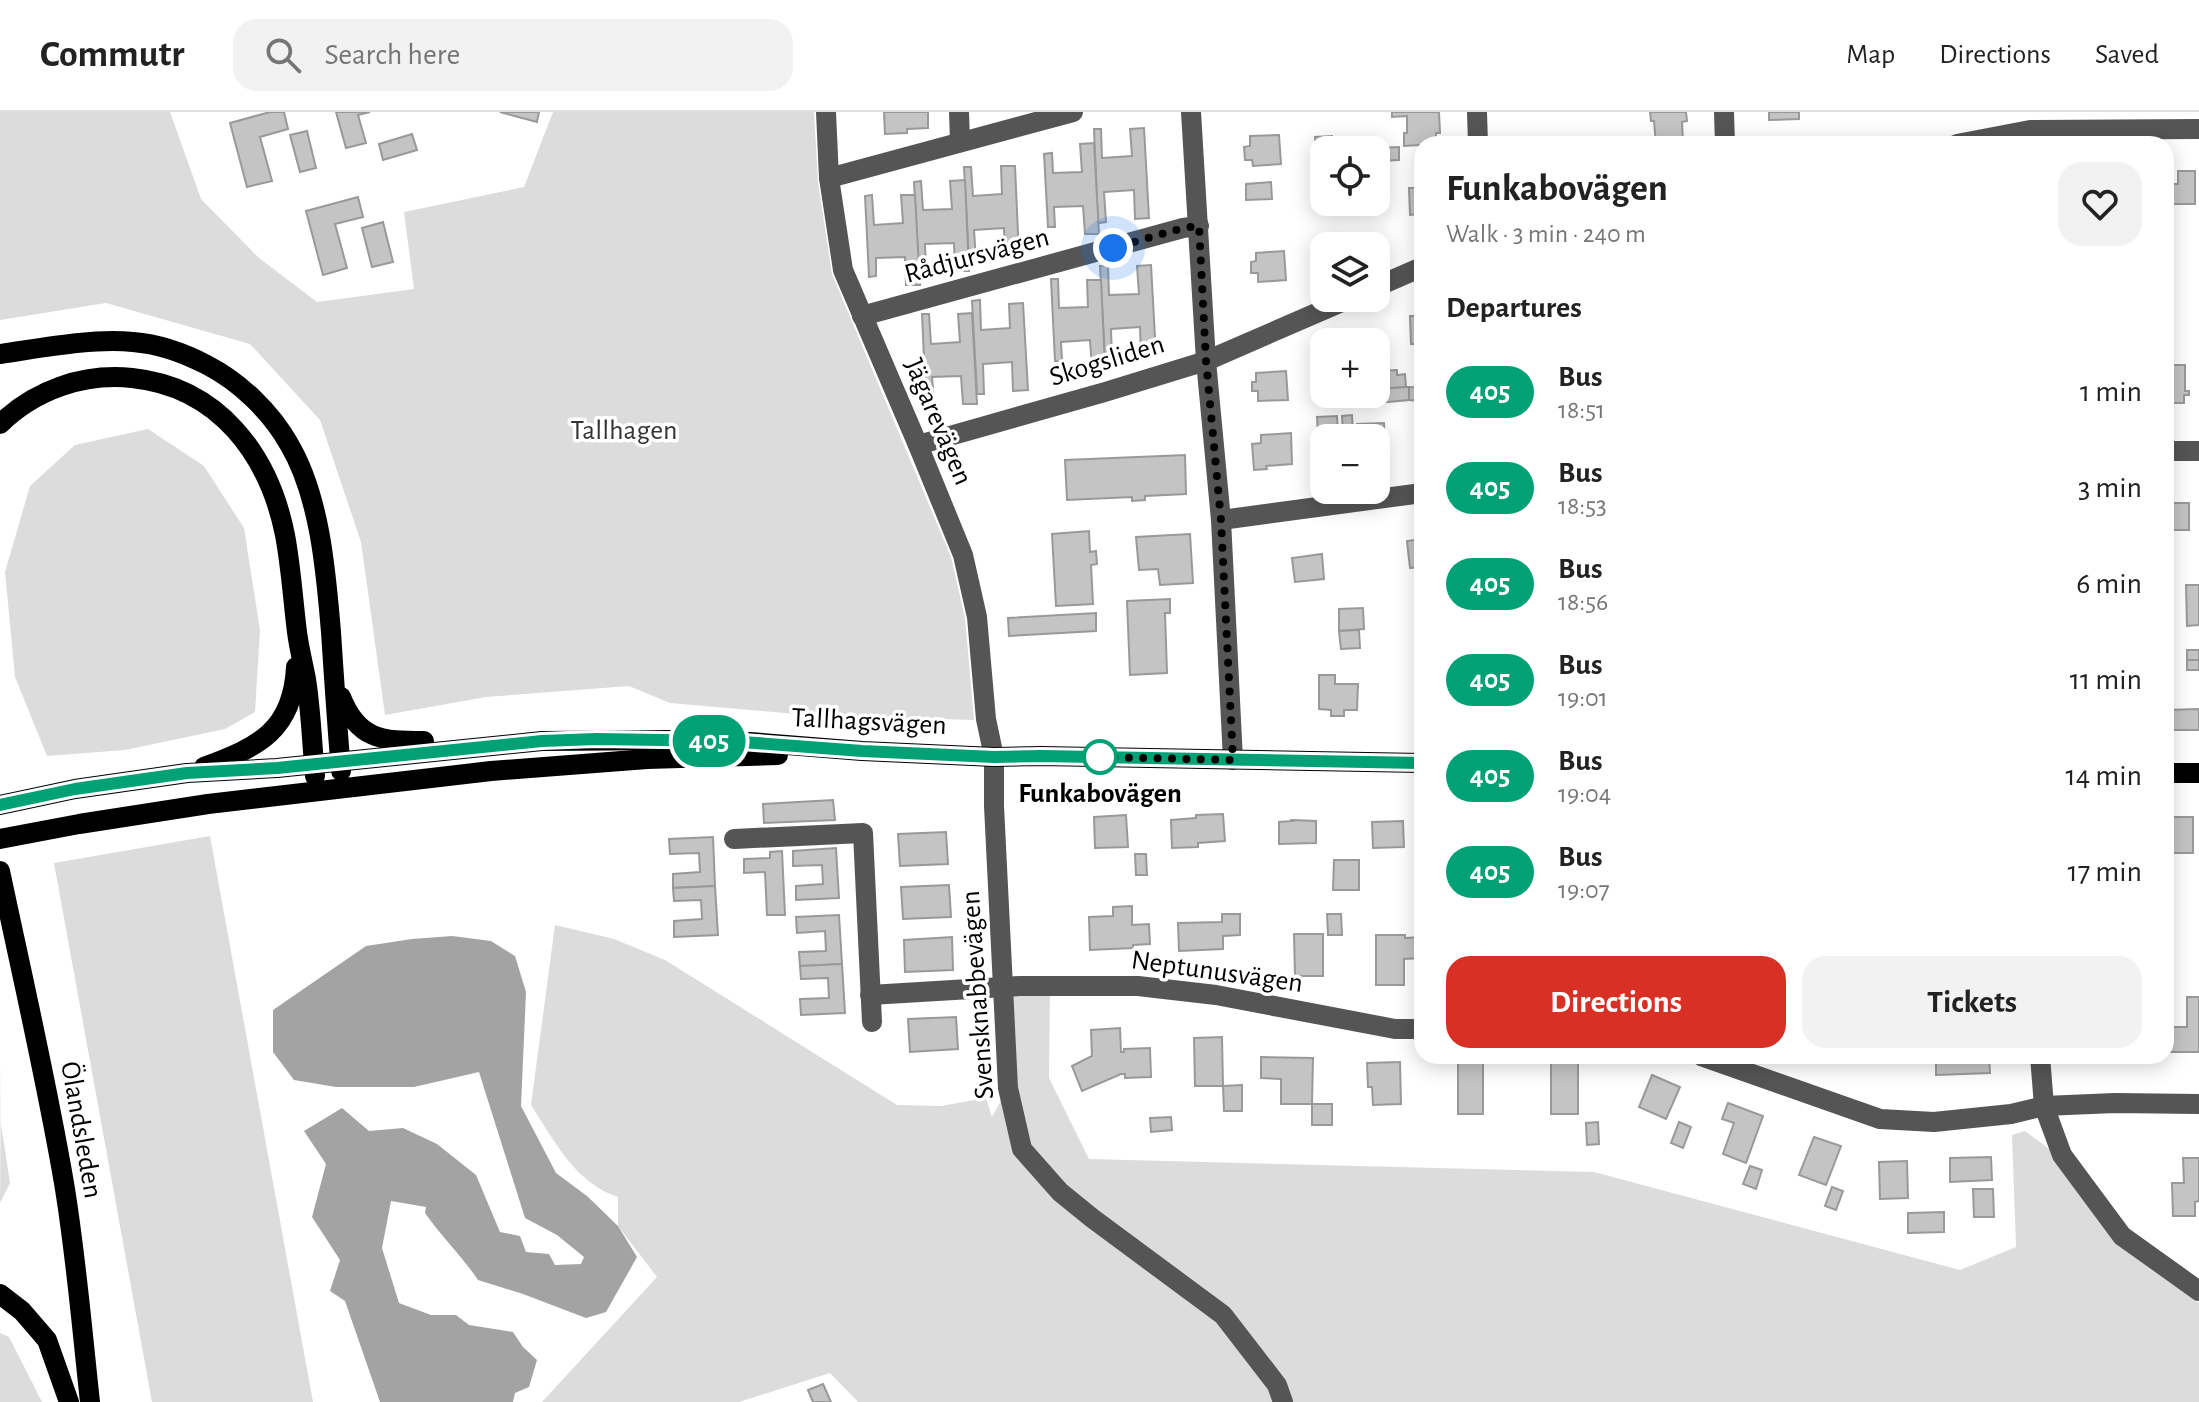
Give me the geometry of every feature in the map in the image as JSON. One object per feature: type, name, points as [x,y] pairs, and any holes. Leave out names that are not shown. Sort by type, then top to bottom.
[{"type":"main road","points":[[0,354],[83,344],[132,342],[162,347],[192,357],[220,372],[245,390],[267,415],[289,443],[303,474],[323,553],[342,788]]},
{"type":"main road","points":[[0,424],[16,408],[39,394],[87,380],[116,376],[141,379],[195,397],[219,413],[238,432],[253,450],[278,506],[285,536],[297,635],[306,679],[317,791]]},
{"type":"main road","points":[[187,773],[227,759],[252,746],[274,729],[293,697],[297,635]]},
{"type":"main road","points":[[333,662],[347,713],[354,723],[372,735],[421,741],[542,741]]},
{"type":"main road","name":"Tallhagsvägen","points":[[0,805],[75,789],[187,773],[238,771],[542,741],[596,739],[736,742],[994,757],[1414,763]]},
{"type":"main road","points":[[0,839],[195,806],[491,771],[647,759],[862,751]]},
{"type":"main road","points":[[2174,773],[2199,773]]},
{"type":"main road","name":"Ölandsleden","points":[[0,871],[42,1065],[64,1185],[90,1402]]},
{"type":"main road","points":[[0,1294],[22,1311],[47,1340],[69,1402]]},
{"type":"street","name":"Jägarevägen","points":[[826,112],[829,178],[843,270],[963,555],[977,617],[986,719],[994,757]]},
{"type":"street","points":[[959,112],[960,142]]},
{"type":"street","points":[[829,178],[1073,112]]},
{"type":"street","points":[[1191,112],[1206,361],[1221,520],[1233,760]]},
{"type":"street","points":[[1477,112],[1478,136]]},
{"type":"street","points":[[1724,112],[1725,136]]},
{"type":"street","points":[[1996,136],[2030,129],[2199,129]]},
{"type":"street","name":"Rådjursvägen","points":[[862,316],[1199,226]]},
{"type":"street","points":[[1390,281],[1414,270]]},
{"type":"street","name":"Skogsliden","points":[[918,445],[1206,361],[1319,312]]},
{"type":"street","points":[[2174,451],[2199,451]]},
{"type":"street","points":[[1221,520],[1414,494]]},
{"type":"street","name":"Svensknabbevägen","points":[[994,757],[1008,1088],[1022,1149],[1060,1192],[1223,1315],[1277,1385],[1283,1402]]},
{"type":"street","points":[[734,839],[863,833],[872,1022]]},
{"type":"street","name":"Neptunusvägen","points":[[870,995],[1003,987],[1138,986],[1216,995],[1395,1029],[1414,1029]]},
{"type":"street","points":[[1724,1064],[1880,1119],[1934,1122],[2011,1114],[2044,1106],[2199,1104]]},
{"type":"street","points":[[2041,1064],[2044,1106],[2062,1155],[2122,1236],[2199,1291]]},
{"type":"green space","name":"Tallhagen","points":[[0,112],[170,112],[201,199],[259,258],[317,302],[414,289],[404,212],[524,187],[553,112],[814,112],[818,182],[832,274],[951,557],[965,618],[974,720],[807,715],[670,703],[629,686],[486,697],[385,715],[361,542],[320,420],[250,344],[106,303],[0,320]]},
{"type":"green space","points":[[148,429],[204,466],[244,528],[260,630],[255,712],[225,729],[125,750],[47,756],[15,677],[5,572],[30,486],[75,445]]},
{"type":"green space","points":[[210,836],[313,1402],[152,1402],[54,863]]},
{"type":"green space","points":[[555,925],[614,939],[665,960],[897,1105],[941,1106],[986,1098],[992,1117],[1008,1088],[1003,987],[1050,986],[1049,1078],[1089,1159],[1594,1172],[1960,1270],[2016,1247],[2012,1135],[2025,1131],[2052,1151],[2114,1242],[2199,1303],[2199,1402],[858,1402],[830,1373],[739,1402],[542,1402],[657,1277],[618,1226],[618,1197],[590,1182],[578,1171],[557,1146],[531,1105]]},
{"type":"green space","points":[[1,1057],[1,1124],[10,1183],[0,1203]]},
{"type":"green space","points":[[0,1333],[9,1337],[42,1402],[0,1402]]},
{"type":"shaded area","points":[[452,936],[491,941],[515,956],[526,992],[521,1106],[556,1173],[587,1196],[618,1226],[637,1257],[606,1312],[586,1318],[478,1280],[425,1213],[426,1207],[391,1201],[382,1248],[399,1303],[431,1315],[456,1315],[469,1325],[513,1332],[537,1360],[529,1387],[515,1393],[513,1402],[380,1402],[345,1301],[330,1291],[340,1260],[312,1217],[326,1164],[304,1131],[342,1108],[369,1131],[403,1128],[437,1144],[476,1175],[500,1232],[520,1236],[526,1252],[549,1254],[555,1265],[581,1264],[584,1257],[557,1235],[525,1218],[479,1072],[414,1087],[336,1087],[294,1080],[273,1052],[273,1010],[366,946]]},
{"type":"building","points":[[270,112],[284,112],[288,129],[260,137],[272,181],[247,187],[230,123]]},
{"type":"building","points":[[336,112],[370,112],[358,115],[366,143],[346,148]]},
{"type":"building","points":[[500,112],[539,112],[537,122]]},
{"type":"building","points":[[884,112],[928,112],[928,128],[885,134]]},
{"type":"building","points":[[1392,112],[1439,112],[1440,133],[1436,136],[1414,136],[1414,145],[1404,146],[1407,116],[1392,117]]},
{"type":"building","points":[[1650,112],[1686,112],[1687,121],[1682,122],[1683,136],[1655,136],[1654,121],[1651,121]]},
{"type":"building","points":[[1769,112],[1799,112],[1799,119],[1769,120]]},
{"type":"building","points":[[1144,128],[1149,218],[1135,219],[1134,190],[1104,192],[1106,222],[1098,223],[1094,129],[1101,129],[1102,158],[1132,156],[1130,129]]},
{"type":"building","points":[[307,131],[316,168],[300,172],[290,135]]},
{"type":"building","points":[[412,134],[417,150],[383,160],[379,144]]},
{"type":"building","points":[[1279,135],[1281,164],[1253,166],[1252,160],[1245,160],[1244,147],[1250,146],[1250,136]]},
{"type":"building","points":[[1094,143],[1099,234],[1085,234],[1083,206],[1054,207],[1055,227],[1048,227],[1044,154],[1052,153],[1053,173],[1082,172],[1080,144]]},
{"type":"building","points":[[1390,147],[1399,147],[1399,160],[1390,160]]},
{"type":"building","points":[[1001,166],[1015,166],[1019,256],[1005,257],[1004,228],[974,230],[976,260],[969,260],[964,167],[971,167],[973,196],[1002,194]]},
{"type":"building","points":[[2178,171],[2195,171],[2195,204],[2174,204],[2174,184],[2178,184]]},
{"type":"building","points":[[965,180],[969,271],[955,271],[954,243],[925,244],[926,275],[919,275],[914,182],[921,181],[923,210],[952,209],[950,181]]},
{"type":"building","points":[[1271,182],[1272,199],[1246,200],[1246,184]]},
{"type":"building","points":[[1409,188],[1414,188],[1414,215],[1410,215]]},
{"type":"building","points":[[872,195],[874,225],[903,223],[901,195],[915,195],[920,285],[906,285],[905,257],[876,258],[876,276],[869,277],[865,196]]},
{"type":"building","points":[[358,197],[363,217],[335,224],[347,268],[323,275],[306,211]]},
{"type":"building","points":[[383,222],[393,262],[372,267],[362,228]]},
{"type":"building","points":[[1284,251],[1286,280],[1258,282],[1258,273],[1251,273],[1251,262],[1256,261],[1256,253]]},
{"type":"building","points":[[1151,265],[1156,355],[1141,356],[1140,327],[1111,329],[1112,359],[1105,360],[1100,266],[1108,266],[1109,295],[1139,294],[1137,266]]},
{"type":"building","points":[[1051,279],[1058,279],[1059,308],[1088,307],[1087,280],[1101,280],[1105,368],[1092,369],[1090,340],[1061,342],[1062,361],[1055,361]]},
{"type":"building","points":[[980,300],[981,330],[1010,328],[1009,304],[1023,303],[1028,390],[1013,391],[1012,362],[983,364],[984,394],[977,394],[972,301]]},
{"type":"building","points":[[972,313],[977,404],[963,404],[961,376],[932,377],[934,401],[926,402],[922,314],[929,314],[931,344],[960,342],[958,314]]},
{"type":"building","points":[[1410,316],[1414,316],[1414,344],[1411,344]]},
{"type":"building","points":[[2174,365],[2185,365],[2185,391],[2189,391],[2189,395],[2184,395],[2184,403],[2174,403]]},
{"type":"building","points":[[1390,370],[1397,370],[1397,375],[1405,374],[1406,387],[1390,388]]},
{"type":"building","points":[[1286,371],[1288,400],[1258,401],[1258,391],[1252,391],[1256,373]]},
{"type":"building","points":[[1409,387],[1409,400],[1390,402],[1390,388]]},
{"type":"building","points":[[1409,387],[1414,387],[1414,400],[1409,400]]},
{"type":"building","points":[[1352,415],[1353,424],[1342,424],[1342,416]]},
{"type":"building","points":[[1337,416],[1337,424],[1317,424],[1317,417]]},
{"type":"building","points":[[1291,433],[1292,464],[1254,470],[1252,444],[1261,443],[1261,435]]},
{"type":"building","points":[[1185,455],[1186,494],[1145,496],[1145,500],[1132,501],[1132,497],[1067,500],[1065,460]]},
{"type":"building","points":[[2174,503],[2189,503],[2189,530],[2174,530]]},
{"type":"building","points":[[1089,531],[1090,552],[1096,551],[1097,564],[1091,565],[1093,604],[1056,606],[1052,534]]},
{"type":"building","points":[[1190,534],[1193,583],[1160,585],[1158,569],[1139,570],[1136,537]]},
{"type":"building","points":[[1414,540],[1414,568],[1410,568],[1407,541]]},
{"type":"building","points":[[1322,554],[1324,579],[1295,582],[1292,558]]},
{"type":"building","points":[[2186,585],[2199,585],[2199,625],[2187,626]]},
{"type":"building","points":[[1170,599],[1170,613],[1165,613],[1167,673],[1130,675],[1127,601]]},
{"type":"building","points":[[1363,608],[1364,629],[1339,631],[1339,609]]},
{"type":"building","points":[[1096,613],[1096,631],[1009,636],[1008,618]]},
{"type":"building","points":[[1359,630],[1360,648],[1341,649],[1339,631]]},
{"type":"building","points":[[2187,650],[2199,650],[2199,660],[2187,660]]},
{"type":"building","points":[[2187,660],[2199,660],[2199,670],[2187,670]]},
{"type":"building","points":[[1319,675],[1335,675],[1335,684],[1358,684],[1357,710],[1344,710],[1344,716],[1331,716],[1331,710],[1319,709]]},
{"type":"building","points":[[2199,709],[2199,730],[2174,730],[2174,710]]},
{"type":"building","points":[[833,800],[835,820],[764,823],[763,804]]},
{"type":"building","points":[[1223,814],[1225,841],[1198,843],[1198,847],[1172,848],[1171,820]]},
{"type":"building","points":[[1126,815],[1128,847],[1095,848],[1094,817]]},
{"type":"building","points":[[2174,817],[2193,817],[2193,853],[2174,853]]},
{"type":"building","points":[[1316,821],[1316,843],[1279,844],[1279,822]]},
{"type":"building","points":[[1403,821],[1404,847],[1373,848],[1372,822]]},
{"type":"building","points":[[946,832],[948,864],[900,866],[898,834]]},
{"type":"building","points":[[713,837],[715,886],[673,888],[673,874],[700,872],[699,853],[670,854],[669,839]]},
{"type":"building","points":[[836,848],[839,898],[796,900],[796,886],[823,884],[822,865],[793,866],[793,851]]},
{"type":"building","points":[[782,851],[785,915],[767,915],[765,872],[744,873],[744,859],[770,858],[770,852]]},
{"type":"building","points":[[1135,854],[1146,854],[1147,875],[1136,875]]},
{"type":"building","points":[[1334,860],[1359,860],[1359,890],[1333,890]]},
{"type":"building","points":[[949,885],[951,917],[903,919],[901,887]]},
{"type":"building","points":[[715,886],[718,935],[674,937],[674,921],[702,919],[701,900],[674,901],[673,888]]},
{"type":"building","points":[[1132,906],[1132,925],[1149,924],[1150,944],[1090,950],[1089,917],[1113,916],[1113,907]]},
{"type":"building","points":[[1222,914],[1240,914],[1240,935],[1223,936],[1223,949],[1179,951],[1178,923],[1222,922]]},
{"type":"building","points":[[1327,914],[1341,914],[1342,935],[1328,935]]},
{"type":"building","points":[[839,915],[842,964],[800,966],[799,952],[826,951],[825,931],[797,933],[796,917]]},
{"type":"building","points":[[1294,934],[1323,934],[1323,976],[1295,976]]},
{"type":"building","points":[[1376,935],[1414,937],[1414,958],[1404,959],[1404,985],[1376,985]]},
{"type":"building","points":[[952,937],[953,970],[905,972],[904,940]]},
{"type":"building","points":[[842,964],[845,1013],[801,1015],[800,999],[829,998],[828,978],[801,979],[800,966]]},
{"type":"building","points":[[2187,997],[2199,997],[2199,1052],[2174,1052],[2174,1027],[2187,1027]]},
{"type":"building","points":[[956,1017],[958,1049],[910,1052],[908,1019]]},
{"type":"building","points":[[1120,1028],[1121,1052],[1124,1049],[1150,1048],[1151,1077],[1125,1078],[1125,1074],[1121,1074],[1082,1091],[1072,1066],[1092,1056],[1091,1030]]},
{"type":"building","points":[[1222,1037],[1223,1086],[1195,1086],[1194,1038]]},
{"type":"building","points":[[1261,1057],[1313,1058],[1312,1104],[1281,1104],[1281,1079],[1261,1078]]},
{"type":"building","points":[[1400,1062],[1401,1104],[1373,1105],[1372,1087],[1368,1087],[1367,1063]]},
{"type":"building","points":[[1458,1064],[1483,1064],[1483,1114],[1458,1114]]},
{"type":"building","points":[[1551,1064],[1578,1064],[1578,1114],[1551,1114]]},
{"type":"building","points":[[1936,1064],[1989,1064],[1990,1073],[1936,1075]]},
{"type":"building","points":[[1652,1075],[1680,1087],[1666,1119],[1639,1107]]},
{"type":"building","points":[[1242,1085],[1242,1111],[1224,1111],[1223,1086]]},
{"type":"building","points":[[1728,1103],[1763,1116],[1746,1163],[1723,1154],[1734,1123],[1722,1119]]},
{"type":"building","points":[[1312,1104],[1332,1104],[1332,1125],[1312,1125]]},
{"type":"building","points":[[1171,1117],[1172,1130],[1151,1132],[1150,1118]]},
{"type":"building","points":[[1598,1122],[1599,1144],[1587,1145],[1586,1123]]},
{"type":"building","points":[[1679,1122],[1691,1127],[1683,1148],[1671,1143]]},
{"type":"building","points":[[1814,1137],[1841,1146],[1826,1185],[1799,1175]]},
{"type":"building","points":[[1991,1157],[1992,1180],[1950,1182],[1950,1158]]},
{"type":"building","points":[[2183,1158],[2199,1158],[2199,1201],[2195,1202],[2195,1216],[2173,1216],[2172,1183],[2184,1183]]},
{"type":"building","points":[[1907,1161],[1908,1198],[1880,1199],[1879,1162]]},
{"type":"building","points":[[1750,1166],[1762,1170],[1756,1189],[1743,1184]]},
{"type":"building","points":[[1832,1187],[1843,1191],[1836,1210],[1825,1206]]},
{"type":"building","points":[[1973,1189],[1993,1189],[1994,1217],[1974,1217]]},
{"type":"building","points":[[1944,1212],[1944,1232],[1908,1233],[1908,1213]]},
{"type":"building","points":[[823,1384],[831,1402],[813,1402],[808,1390]]},
{"type":"bus line","name":"405","points":[[0,805],[75,789],[187,773],[277,768],[542,741],[596,739],[750,742],[994,757],[1414,763]]},
{"type":"place","name":"Funkabovägen","points":[[1100,757]]},
{"type":"route","points":[[1100,757],[1233,760],[1221,520],[1206,361],[1199,226],[1113,248]]}]
